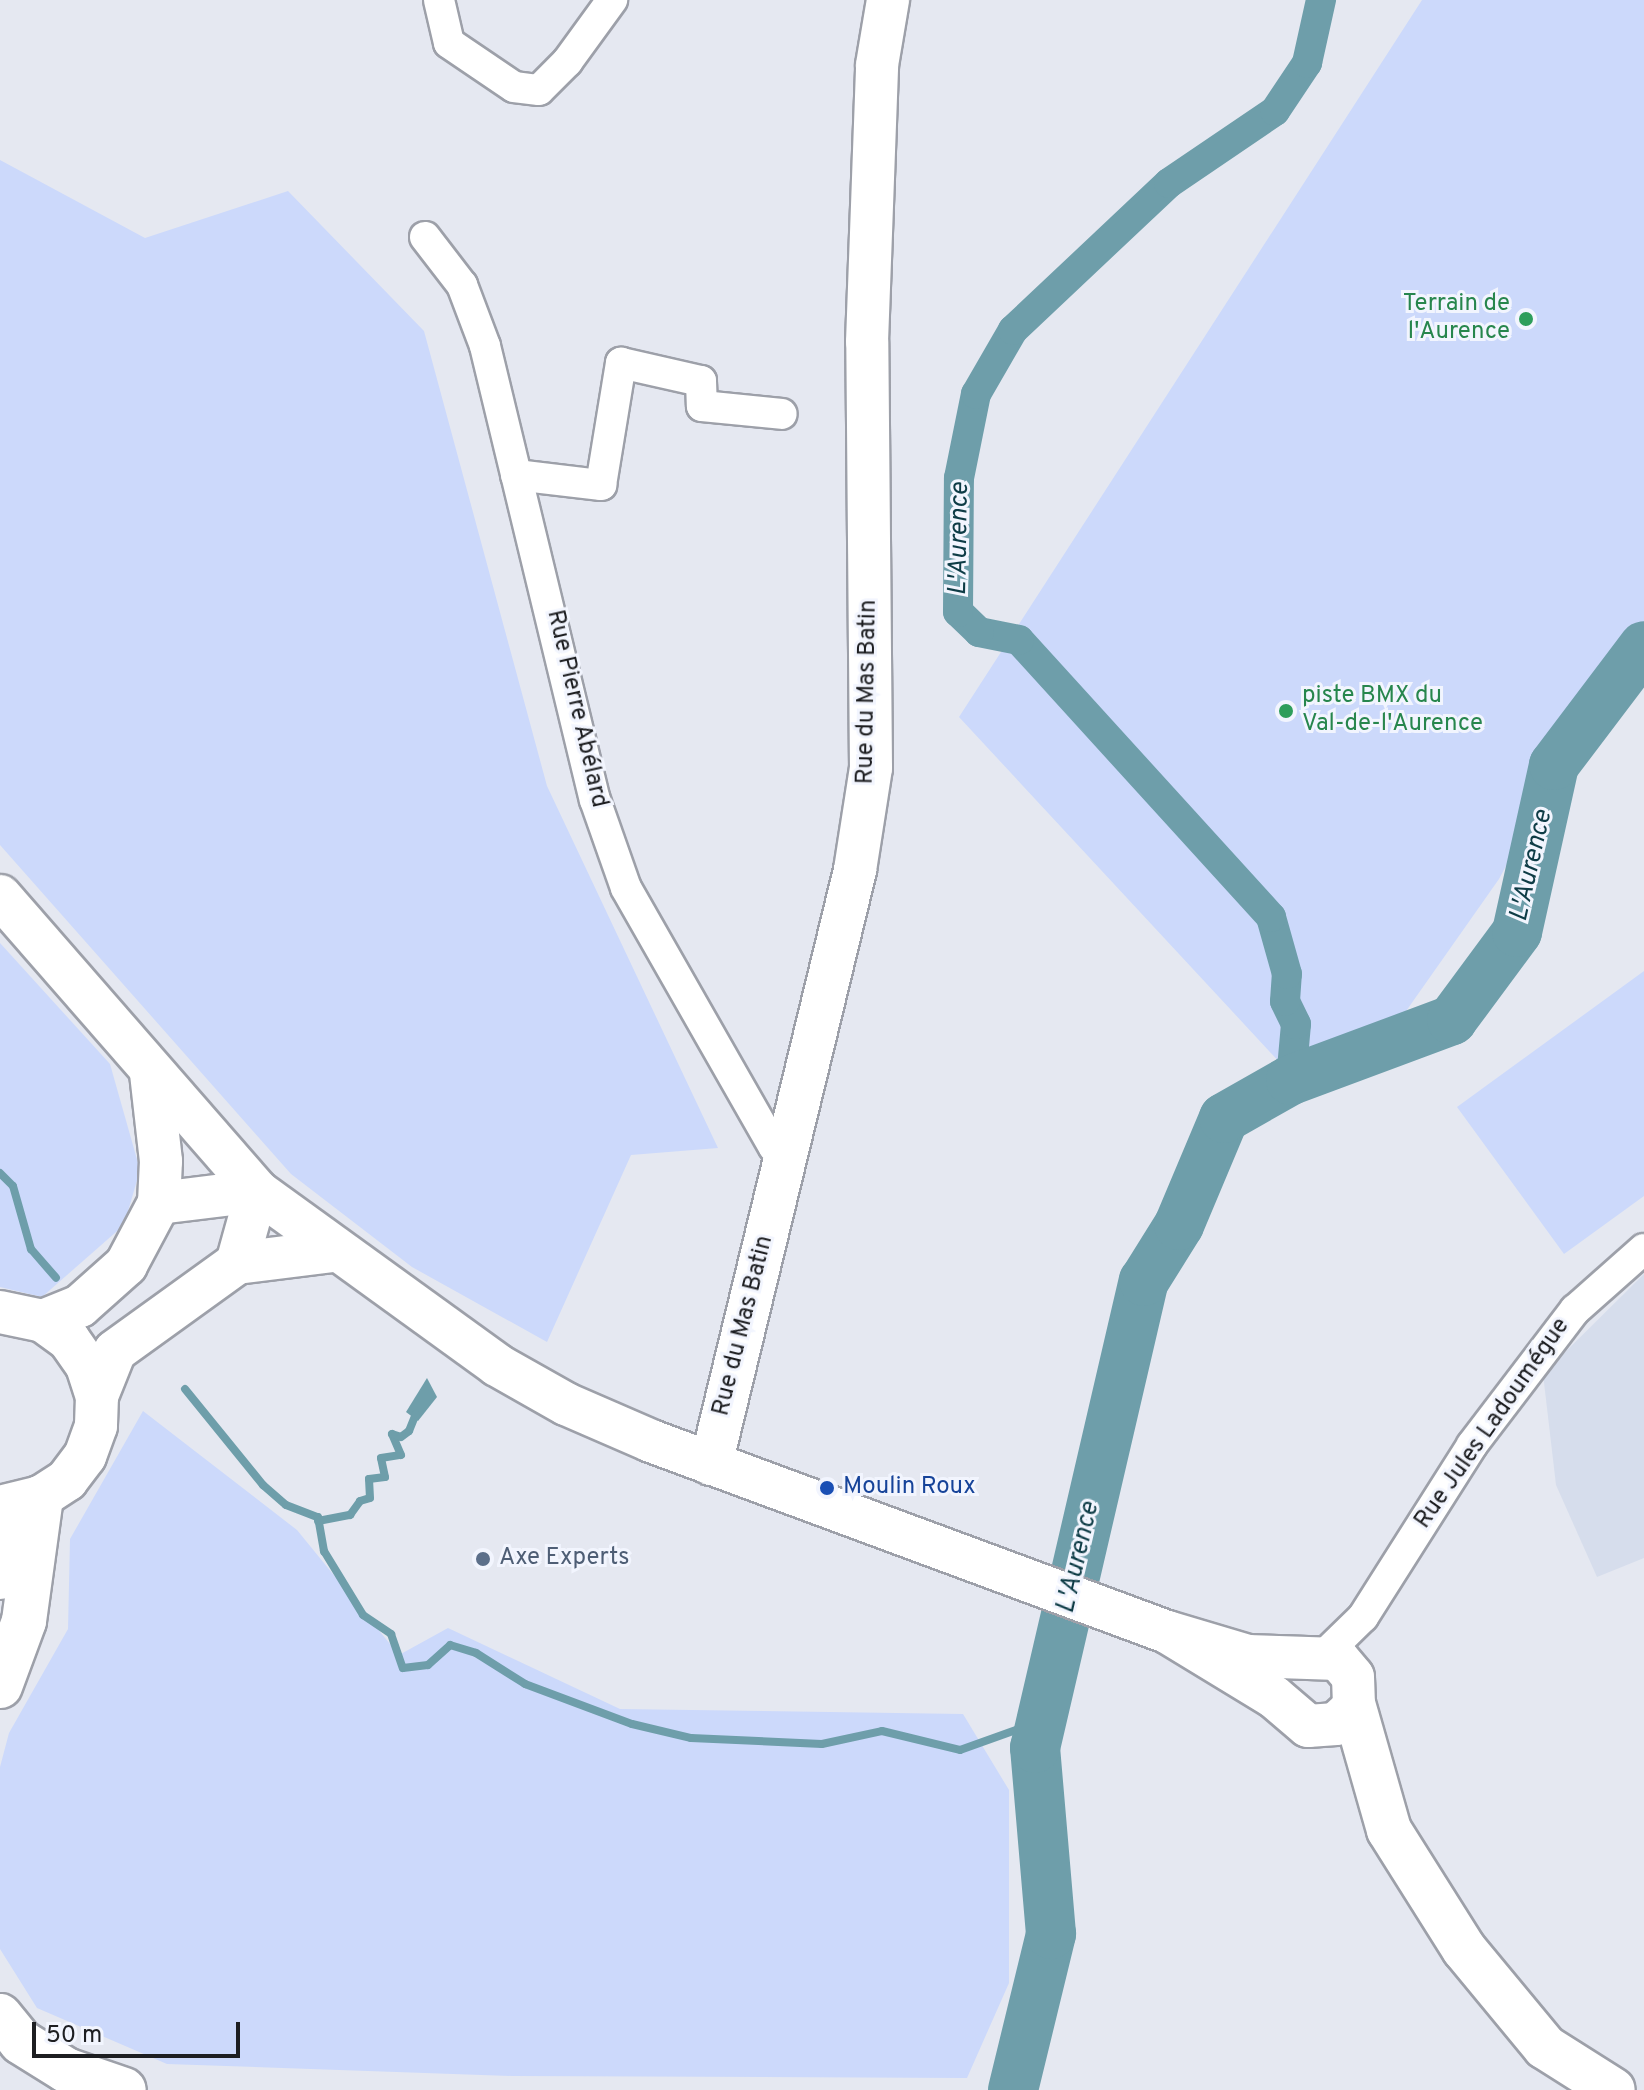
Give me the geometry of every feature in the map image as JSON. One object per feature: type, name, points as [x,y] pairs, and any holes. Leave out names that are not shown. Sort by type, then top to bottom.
[{"type":"main road","points":[[0,1686],[24,1621],[20,1502]]},
{"type":"main road","points":[[0,1521],[0,1577]]},
{"type":"main road","points":[[1332,1674],[1389,1830],[1464,1949],[1545,2047],[1613,2090]]},
{"type":"main road","points":[[0,2016],[21,2042],[66,2070],[124,2090]]},
{"type":"street","points":[[439,0],[449,43],[514,87],[539,90],[567,62],[612,0]]},
{"type":"street","name":"Rue du Mas Batin","points":[[711,1464],[855,870],[871,768],[867,342],[877,65],[888,0]]},
{"type":"street","name":"Rue Pierre Abélard","points":[[425,237],[462,285],[480,334],[595,800],[626,888],[774,1147],[785,1158]]},
{"type":"street","points":[[516,475],[601,485],[621,363],[701,381],[702,406],[782,414]]},
{"type":"street","points":[[0,896],[151,1073],[257,1191],[333,1251],[497,1365],[566,1404],[711,1464],[1167,1632],[1248,1656],[1332,1674]]},
{"type":"street","points":[[43,1321],[80,1306],[126,1265],[159,1203],[161,1161],[151,1073]]},
{"type":"street","points":[[159,1203],[257,1191]]},
{"type":"street","points":[[237,1263],[257,1191]]},
{"type":"street","name":"Rue Jules Ladoumégue","points":[[1332,1674],[1363,1617],[1472,1445],[1575,1310],[1644,1249]]},
{"type":"street","points":[[20,1502],[67,1480],[85,1456],[96,1426],[97,1396],[115,1351],[237,1263],[333,1251]]},
{"type":"street","points":[[0,1312],[43,1321],[69,1340],[87,1366],[97,1396]]},
{"type":"street","points":[[1167,1632],[1287,1708],[1308,1726],[1336,1724],[1332,1674]]},
{"type":"street","points":[[1287,1708],[1283,1690],[1288,1673],[1332,1674]]},
{"type":"shaded area","points":[[1422,0],[1644,0],[1644,624],[1629,637],[1499,879],[1404,1014],[1283,1066],[959,717]]},
{"type":"shaded area","points":[[0,160],[145,238],[288,191],[424,331],[547,786],[718,1148],[631,1155],[547,1342],[412,1267],[291,1174],[0,845]]},
{"type":"shaded area","points":[[0,943],[110,1064],[140,1170],[124,1225],[42,1297],[0,1287]]},
{"type":"shaded area","points":[[1644,971],[1644,1196],[1564,1254],[1457,1107]]},
{"type":"shaded area","points":[[1644,1274],[1644,1558],[1597,1577],[1556,1485],[1543,1374]]},
{"type":"shaded area","points":[[427,1378],[437,1397],[418,1421],[406,1412]]},
{"type":"shaded area","points":[[143,1411],[297,1530],[399,1655],[448,1628],[620,1709],[963,1714],[1009,1790],[1009,1983],[967,2078],[512,2076],[167,2064],[37,2008],[0,1949],[0,1767],[9,1733],[68,1629],[70,1539]]},
{"type":"waterway","name":"L'Aurence","points":[[1291,1080],[1296,1024],[1285,1001],[1287,974],[1271,917],[1019,640],[979,632],[958,612],[959,478],[976,394],[1013,330],[1169,183],[1275,111],[1307,63],[1321,0]]},
{"type":"waterway","name":"L'Aurence","points":[[1013,2090],[1051,1934],[1035,1748],[1144,1281],[1179,1225],[1224,1118],[1291,1080],[1452,1020],[1517,932],[1554,765],[1644,646]]},
{"type":"waterway","points":[[0,1173],[13,1186],[31,1249],[56,1278]]},
{"type":"waterway","points":[[185,1389],[263,1485],[286,1505],[318,1517],[324,1551],[363,1615],[391,1634],[403,1668],[428,1665],[450,1645],[476,1653],[525,1684],[632,1724],[691,1738],[822,1744],[882,1731],[960,1750],[1041,1721]]},
{"type":"waterway","points":[[318,1521],[350,1515],[360,1501],[370,1498],[369,1479],[385,1477],[381,1458],[401,1455],[392,1434],[401,1437],[409,1431],[416,1414]]},
{"type":"place","name":"Terrain de l'Aurence","points":[[1526,319]]},
{"type":"place","name":"piste BMX du Val-de-l'Aurence","points":[[1286,711]]},
{"type":"place","name":"Moulin Roux","points":[[827,1488]]},
{"type":"place","name":"Axe Experts","points":[[483,1559]]}]
